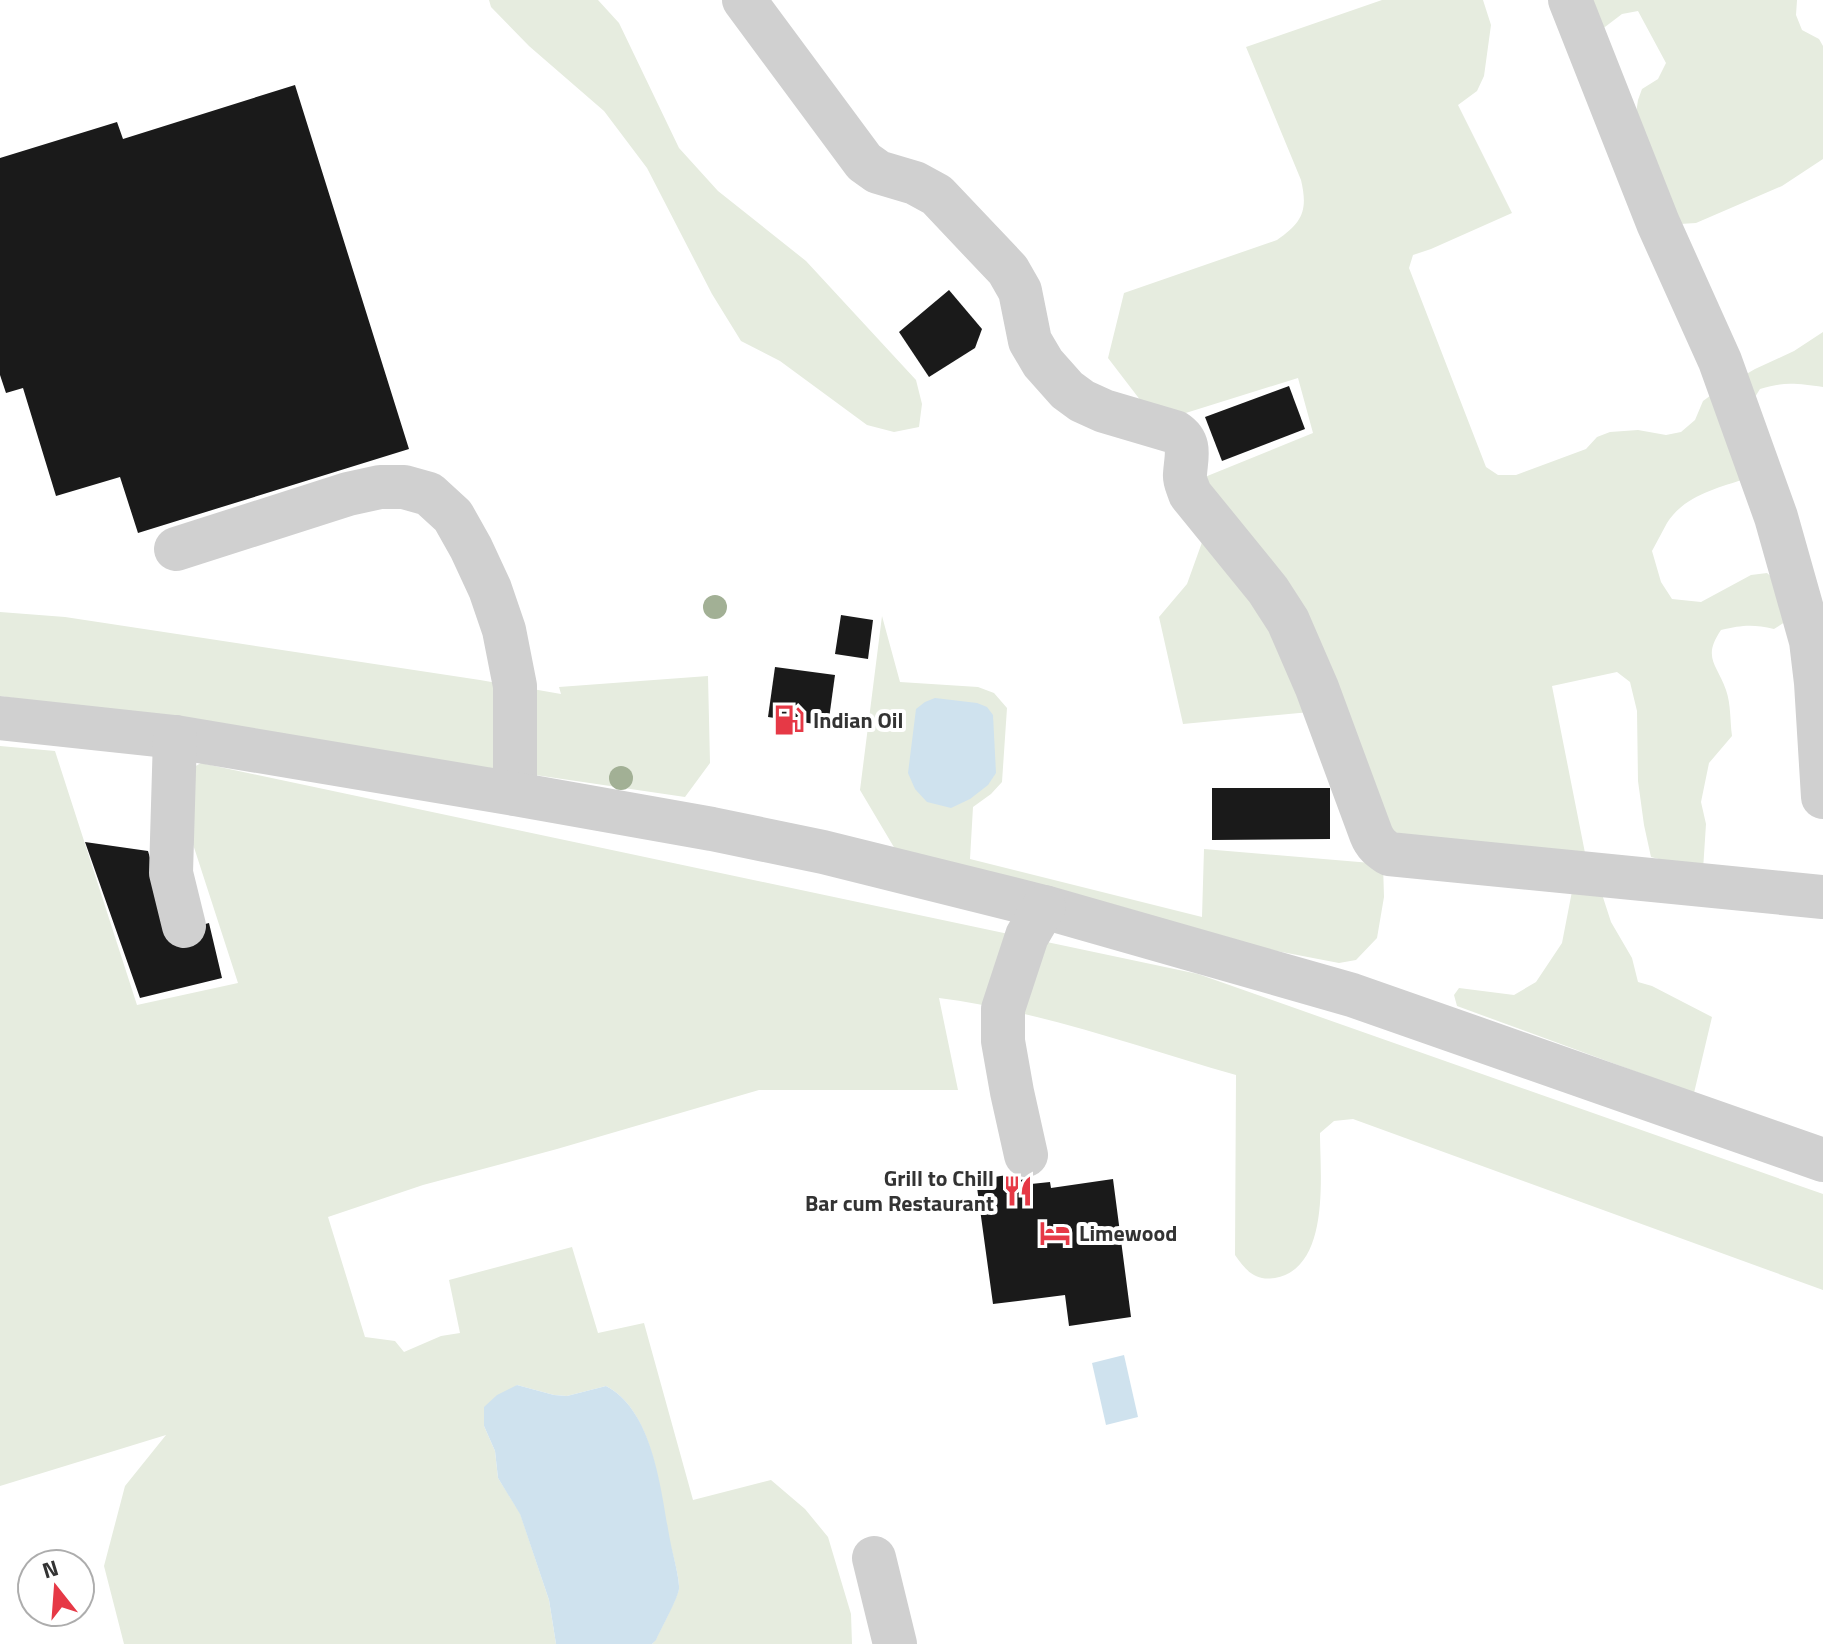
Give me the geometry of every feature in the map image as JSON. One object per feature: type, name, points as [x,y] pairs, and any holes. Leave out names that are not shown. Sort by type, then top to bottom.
[{"type":"street","points":[[744,0],[864,162],[878,172],[915,183],[937,195],[1008,270],[1020,291],[1030,341],[1043,363],[1067,390],[1104,411],[1175,432],[1183,438],[1188,452],[1185,480],[1190,494],[1268,590],[1288,621],[1371,834],[1382,850],[1389,854],[1823,897]]},
{"type":"street","points":[[1570,0],[1658,223],[1720,361],[1776,517],[1811,641],[1823,797]]},
{"type":"street","points":[[176,549],[358,491],[404,487],[429,494],[453,516],[471,548],[504,630],[515,686],[515,781]]},
{"type":"street","points":[[0,718],[515,781],[823,852],[956,885],[1036,922],[1352,995],[1823,1160]]},
{"type":"street","points":[[175,737],[171,881],[184,926]]},
{"type":"street","points":[[1026,1155],[1003,1041],[1003,1009],[1036,922]]},
{"type":"street","points":[[874,1558],[895,1644]]},
{"type":"shaded area","points":[[489,0],[598,0],[619,23],[679,148],[718,191],[806,261],[916,380],[922,404],[919,427],[894,432],[867,425],[780,361],[741,341],[712,294],[647,168],[604,111],[529,46],[491,7]]},
{"type":"shaded area","points":[[1382,0],[1483,0],[1491,25],[1484,76],[1477,91],[1458,105],[1512,213],[1413,255],[1409,268],[1486,467],[1498,475],[1516,475],[1586,449],[1597,437],[1610,432],[1638,430],[1666,435],[1681,432],[1695,420],[1703,401],[1714,393],[1794,351],[1823,332],[1823,387],[1784,384],[1760,389],[1755,397],[1745,479],[1702,494],[1682,506],[1667,523],[1652,551],[1661,582],[1672,599],[1701,602],[1751,575],[1767,573],[1780,584],[1788,620],[1774,629],[1748,626],[1721,630],[1712,648],[1713,661],[1728,695],[1732,736],[1709,763],[1701,802],[1706,824],[1703,870],[1651,857],[1638,781],[1637,711],[1630,682],[1617,672],[1552,686],[1587,863],[1394,846],[1195,481],[1313,433],[1298,378],[1157,422],[1108,358],[1124,293],[1277,240],[1298,221],[1304,200],[1301,180],[1246,47]]},
{"type":"shaded area","points":[[1574,0],[1797,0],[1796,15],[1802,30],[1819,39],[1823,46],[1823,159],[1782,186],[1696,223],[1680,224],[1635,120],[1642,89],[1658,79],[1666,63],[1638,11],[1622,14],[1601,30]]},
{"type":"shaded area","points":[[1205,534],[1235,562],[1310,712],[1183,724],[1159,617],[1187,584]]},
{"type":"shaded area","points":[[0,612],[65,617],[561,694],[559,687],[708,676],[710,763],[685,797],[0,696]]},
{"type":"shaded area","points":[[882,616],[900,682],[978,687],[994,693],[1007,708],[1002,782],[973,807],[970,859],[1202,917],[1204,849],[1383,864],[1384,897],[1377,938],[1356,960],[1339,963],[1266,949],[895,849],[860,790]]},
{"type":"shaded area","points":[[0,746],[55,751],[137,1005],[238,983],[190,835],[187,771],[201,763],[1198,974],[1823,1194],[1823,1290],[1353,1119],[1334,1121],[1320,1133],[1321,1194],[1314,1239],[1306,1257],[1293,1271],[1275,1278],[1256,1276],[1235,1255],[1236,1075],[1052,1021],[939,998],[958,1090],[759,1090],[423,1185],[328,1217],[365,1337],[395,1341],[404,1352],[441,1336],[460,1333],[449,1280],[572,1247],[598,1333],[644,1323],[693,1500],[771,1480],[805,1509],[828,1537],[851,1614],[852,1644],[652,1644],[678,1593],[679,1584],[658,1477],[645,1433],[622,1398],[606,1386],[567,1396],[517,1385],[484,1426],[495,1451],[498,1478],[520,1513],[549,1600],[556,1644],[124,1644],[104,1566],[125,1486],[166,1435],[0,1486]]},
{"type":"shaded area","points":[[1574,881],[1599,885],[1611,922],[1632,958],[1638,982],[1712,1017],[1694,1093],[1457,1006],[1454,995],[1459,988],[1514,995],[1536,982],[1562,943]]},
{"type":"water","points":[[935,698],[977,703],[987,707],[993,715],[996,773],[988,785],[970,799],[951,808],[927,802],[915,789],[908,773],[916,709]]},
{"type":"water","points":[[1124,1355],[1138,1417],[1106,1425],[1092,1363]]},
{"type":"water","points":[[517,1385],[567,1396],[606,1386],[622,1398],[645,1433],[653,1454],[679,1584],[673,1606],[652,1644],[556,1644],[549,1600],[520,1514],[498,1478],[495,1451],[484,1426],[484,1407],[497,1395]]},
{"type":"building","points":[[295,85],[409,449],[138,533],[120,477],[56,496],[23,388],[6,393],[0,375],[0,158],[117,122],[123,139]]},
{"type":"building","points":[[949,290],[982,329],[975,348],[929,377],[899,332]]},
{"type":"building","points":[[1289,386],[1305,429],[1222,461],[1205,417]]},
{"type":"building","points":[[841,615],[873,620],[868,659],[835,654]]},
{"type":"building","points":[[775,667],[835,675],[828,726],[768,717]]},
{"type":"building","points":[[1212,788],[1330,788],[1330,839],[1212,840]]},
{"type":"building","points":[[85,842],[148,851],[172,933],[209,923],[222,978],[140,998]]},
{"type":"building","points":[[1007,1175],[1008,1181],[1030,1179],[1031,1184],[1050,1182],[1051,1188],[1113,1179],[1131,1317],[1069,1326],[1065,1295],[993,1304],[976,1180]]},
{"type":"place","name":"Indian Oil","points":[[789,720]]},
{"type":"place","name":"Grill to Chill Bar cum Restaurant","points":[[1018,1191]]},
{"type":"place","name":"Limewood","points":[[1055,1233]]}]
